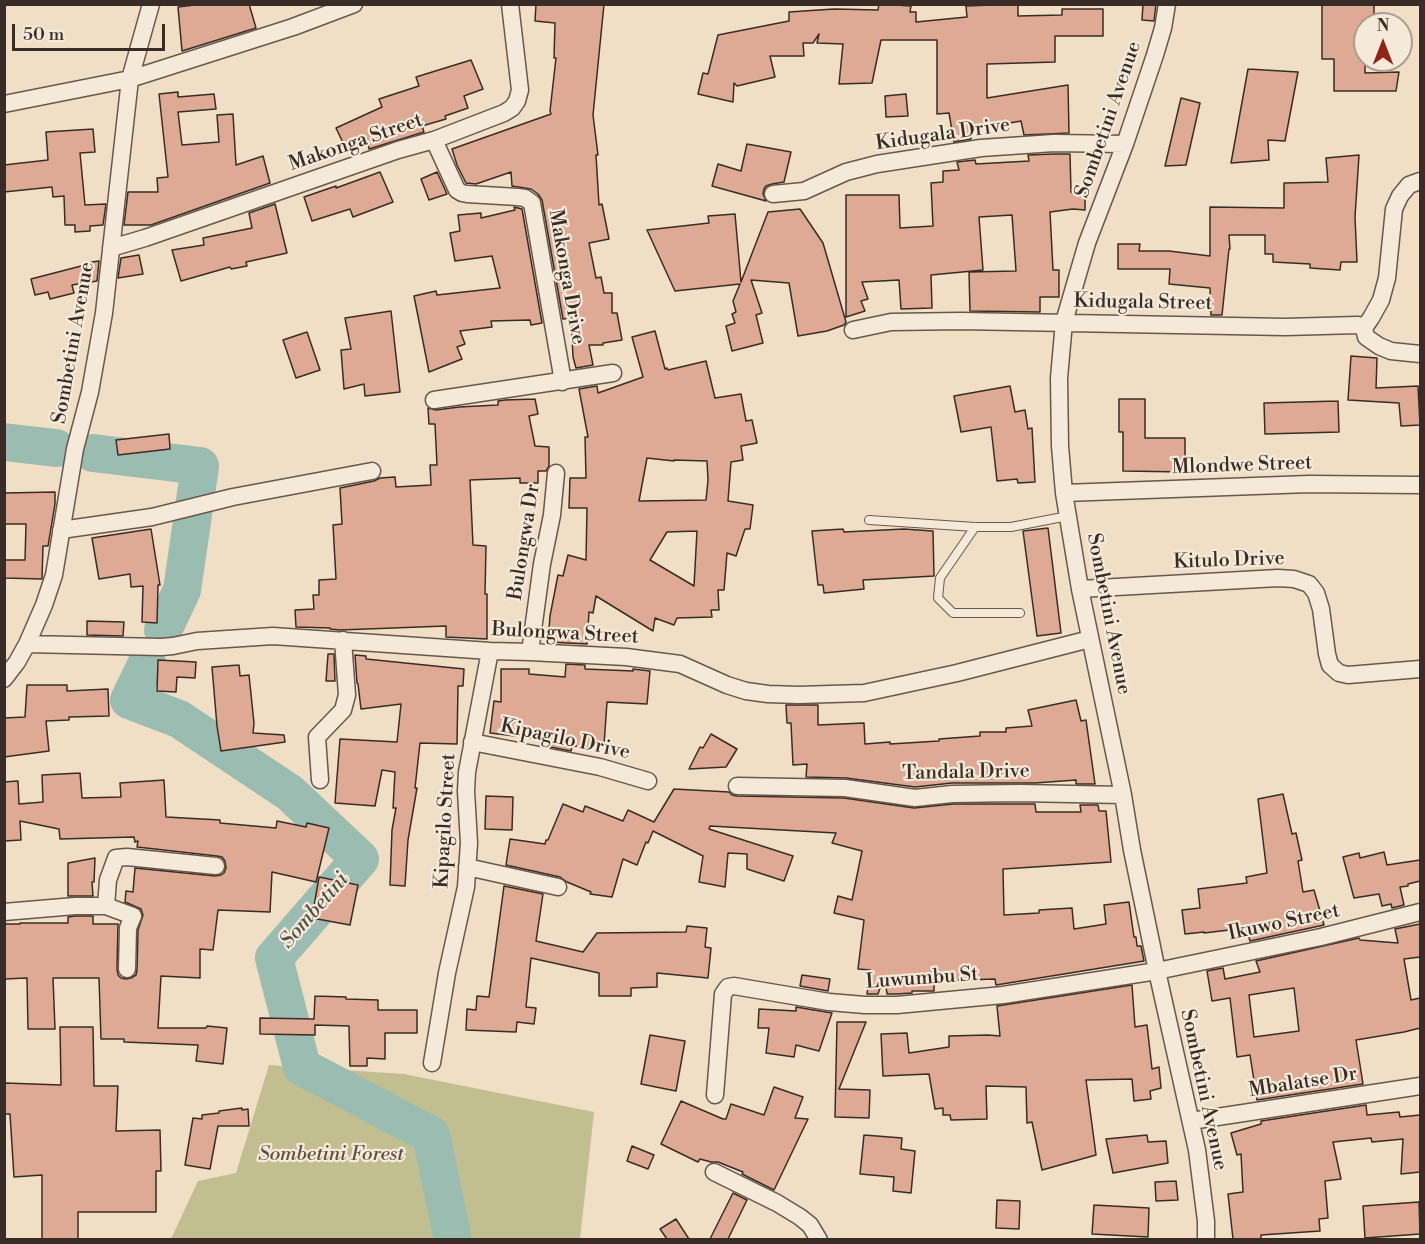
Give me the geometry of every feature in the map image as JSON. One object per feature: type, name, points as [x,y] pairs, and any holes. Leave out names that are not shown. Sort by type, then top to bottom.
[{"type":"street","name":"Sombetini Avenue","points":[[4,679],[27,644],[54,575],[75,449],[90,392],[104,313],[130,79],[151,4]]},
{"type":"street","points":[[4,104],[130,79],[293,27],[354,4]]},
{"type":"street","name":"Makonga Street","points":[[111,248],[398,150],[434,140],[504,113],[517,101],[520,90],[510,4]]},
{"type":"street","name":"Sombetini Avenue","points":[[1167,4],[1163,28],[1125,144],[1087,243],[1064,322],[1059,378],[1060,446],[1064,493],[1080,589],[1123,795],[1156,971],[1197,1150],[1206,1221],[1206,1239]]},
{"type":"street","name":"Makonga Drive","points":[[434,140],[457,190],[466,194],[525,198],[532,203],[562,382]]},
{"type":"street","name":"Kidugala Drive","points":[[772,194],[804,190],[846,172],[877,164],[981,148],[1054,143],[1125,144]]},
{"type":"street","points":[[1420,181],[1409,185],[1394,208],[1387,278],[1381,300],[1364,328],[1366,337],[1379,346],[1391,351],[1420,354]]},
{"type":"street","name":"Kidugala Street","points":[[853,330],[891,322],[961,321],[1285,327],[1358,325],[1364,328]]},
{"type":"street","points":[[434,400],[613,373]]},
{"type":"street","points":[[61,530],[152,517],[233,497],[372,471]]},
{"type":"street","name":"Bulongwa Dr","points":[[530,652],[542,564],[552,515],[556,473]]},
{"type":"street","name":"Mlondwe Street","points":[[1064,493],[1309,484],[1420,484]]},
{"type":"street","name":"Kitulo Drive","points":[[1080,589],[1294,579],[1309,584],[1316,593],[1322,609],[1330,665],[1339,673],[1348,675],[1420,669]]},
{"type":"street","name":"Bulongwa Street","points":[[27,644],[160,647],[197,640],[273,636],[343,640],[650,660],[680,664],[746,691],[768,694],[833,695],[864,693],[957,673],[1090,639]]},
{"type":"street","points":[[320,780],[317,737],[343,710],[347,695],[343,640]]},
{"type":"street","name":"Kipagilo Street","points":[[432,1063],[447,974],[466,887],[469,843],[466,772],[490,651]]},
{"type":"street","name":"Kipagilo Drive","points":[[472,742],[600,767],[648,781]]},
{"type":"street","name":"Tandala Drive","points":[[737,786],[845,788],[915,798],[952,794],[1020,793],[1123,795]]},
{"type":"street","points":[[106,906],[108,880],[116,858],[128,856],[216,866]]},
{"type":"street","points":[[467,867],[558,887]]},
{"type":"street","points":[[4,912],[75,906],[106,906],[133,915],[128,928],[128,969]]},
{"type":"street","name":"Ikuwo Street","points":[[1156,971],[1321,937],[1420,912]]},
{"type":"street","name":"Luwumbu St","points":[[715,1095],[723,994],[728,987],[734,986],[829,1002],[897,1005],[1003,994],[1156,971]]},
{"type":"street","name":"Mbalatse Dr","points":[[1191,1121],[1420,1086]]},
{"type":"street","points":[[714,1172],[800,1217],[810,1225],[819,1239]]},
{"type":"lane","points":[[869,520],[1011,527],[1068,516]]},
{"type":"lane","points":[[975,527],[940,578],[938,598],[953,613],[1020,613]]},
{"type":"green space","name":"Sombetini Forest","points":[[269,1065],[404,1074],[594,1112],[580,1239],[171,1239],[198,1181],[236,1173]]},
{"type":"building","points":[[203,4],[249,4],[256,28],[182,51],[178,7]]},
{"type":"building","points":[[536,4],[604,4],[593,115],[598,155],[596,155],[599,205],[602,204],[609,239],[589,243],[596,278],[601,277],[604,293],[612,293],[612,313],[617,313],[622,340],[603,343],[603,345],[589,345],[593,365],[576,368],[573,357],[571,318],[563,319],[542,200],[531,189],[512,186],[511,172],[476,184],[466,183],[452,149],[551,114],[556,58],[554,58],[555,23],[535,21]]},
{"type":"building","points":[[879,4],[911,6],[910,12],[916,12],[916,22],[967,17],[966,6],[1018,4],[1018,16],[1062,15],[1062,9],[1103,9],[1103,36],[1055,36],[1055,62],[987,64],[987,98],[1068,85],[1069,133],[1024,135],[1021,121],[970,130],[971,139],[954,142],[949,113],[937,114],[937,40],[881,40],[872,83],[839,84],[843,44],[817,43],[819,34],[813,43],[803,43],[804,56],[770,56],[775,77],[737,86],[734,83],[733,102],[698,94],[703,73],[708,74],[718,35],[789,21],[789,12],[834,9],[878,10]]},
{"type":"building","points":[[1143,4],[1156,4],[1154,21],[1142,20]]},
{"type":"building","points":[[1322,4],[1374,4],[1374,12],[1353,12],[1353,72],[1399,72],[1396,91],[1334,91],[1334,59],[1322,59]]},
{"type":"building","points":[[471,60],[483,89],[464,96],[468,108],[445,116],[446,119],[422,126],[424,132],[369,149],[367,139],[346,149],[336,128],[382,107],[379,99],[419,86],[416,77]]},
{"type":"building","points":[[1248,69],[1298,72],[1285,141],[1268,140],[1269,160],[1231,163]]},
{"type":"building","points":[[178,92],[178,97],[214,94],[216,109],[178,112],[182,145],[219,142],[217,115],[233,114],[236,165],[263,156],[270,183],[151,225],[124,225],[128,192],[158,192],[157,178],[168,177],[159,94]]},
{"type":"building","points":[[906,94],[908,116],[886,117],[885,96]]},
{"type":"building","points":[[1181,98],[1200,103],[1186,165],[1165,166]]},
{"type":"building","points":[[93,129],[95,152],[80,153],[85,205],[106,204],[103,225],[90,226],[90,231],[75,232],[75,225],[65,225],[64,196],[53,197],[52,187],[4,192],[4,165],[48,160],[46,132]]},
{"type":"building","points":[[747,144],[791,152],[784,182],[766,186],[763,194],[766,201],[712,186],[718,164],[741,171]]},
{"type":"building","points":[[1070,154],[1071,192],[1085,192],[1085,210],[1050,212],[1053,270],[1059,270],[1059,297],[1040,297],[1040,312],[970,311],[969,272],[1016,271],[1012,215],[979,217],[983,270],[931,275],[932,308],[901,309],[899,280],[862,282],[868,299],[861,301],[865,311],[846,317],[846,195],[899,195],[900,228],[933,226],[931,183],[943,182],[943,171],[959,170],[957,162],[975,160],[976,164],[1029,161],[1028,155]]},
{"type":"building","points":[[1359,155],[1355,217],[1357,262],[1341,262],[1340,270],[1310,268],[1310,264],[1273,262],[1273,254],[1265,254],[1265,235],[1229,235],[1230,249],[1222,315],[1211,315],[1210,288],[1169,284],[1170,269],[1118,269],[1118,244],[1140,244],[1139,251],[1169,251],[1210,256],[1210,207],[1284,208],[1284,183],[1328,182],[1326,158]]},
{"type":"building","points":[[380,172],[393,202],[353,217],[350,209],[312,221],[304,197]]},
{"type":"building","points":[[437,172],[447,194],[429,200],[421,179]]},
{"type":"building","points":[[275,204],[287,253],[246,262],[247,266],[231,269],[230,267],[181,281],[172,250],[204,245],[203,238],[252,228],[249,213]]},
{"type":"building","points":[[514,207],[522,209],[542,323],[531,325],[530,320],[491,321],[492,327],[460,331],[465,344],[457,347],[462,359],[429,372],[414,296],[436,291],[437,295],[500,288],[492,256],[455,261],[450,233],[460,231],[458,215],[481,213],[481,218],[515,210]]},
{"type":"building","points":[[800,209],[823,243],[846,322],[844,325],[827,331],[798,336],[789,283],[751,280],[762,313],[756,315],[763,343],[732,351],[726,326],[735,323],[732,314],[736,312],[733,301],[740,284],[675,291],[647,230],[709,223],[708,216],[735,214],[741,282],[768,212]]},
{"type":"building","points":[[139,255],[143,274],[118,278],[121,258]]},
{"type":"building","points":[[99,261],[97,281],[72,285],[74,293],[50,299],[48,292],[35,295],[31,279]]},
{"type":"building","points":[[391,311],[400,392],[365,396],[364,384],[344,389],[341,350],[351,349],[345,318]]},
{"type":"building","points":[[655,331],[665,369],[706,361],[715,398],[741,394],[746,421],[752,420],[757,443],[741,446],[743,460],[731,462],[728,501],[753,505],[750,529],[745,529],[736,556],[727,553],[724,590],[718,590],[719,610],[711,610],[712,617],[677,618],[674,625],[655,618],[653,631],[596,596],[593,613],[589,612],[587,644],[548,642],[550,616],[558,575],[563,576],[568,555],[586,560],[587,508],[569,508],[570,478],[586,478],[585,437],[588,437],[579,389],[597,386],[598,393],[643,377],[632,337]],"holes":[[[647,458],[707,461],[706,500],[639,501]],[[697,531],[694,586],[650,560],[667,532]]]},
{"type":"building","points":[[307,332],[320,370],[296,378],[283,340]]},
{"type":"building","points":[[1351,356],[1377,358],[1376,388],[1418,386],[1420,425],[1401,426],[1399,403],[1348,400]]},
{"type":"building","points":[[1010,386],[1015,412],[1025,410],[1028,429],[1032,428],[1035,482],[1018,483],[1017,479],[997,481],[991,427],[961,432],[954,396]]},
{"type":"building","points":[[535,399],[538,414],[529,416],[535,446],[549,447],[549,466],[546,471],[538,471],[538,483],[520,483],[520,478],[470,480],[473,545],[486,546],[487,639],[446,637],[446,626],[340,630],[296,627],[295,610],[314,609],[313,595],[319,595],[319,580],[336,579],[333,525],[342,524],[340,488],[380,478],[395,477],[396,487],[431,485],[430,465],[437,465],[435,424],[429,424],[428,408],[436,410],[498,405],[498,401]]},
{"type":"building","points":[[1119,399],[1145,399],[1145,438],[1185,438],[1185,472],[1123,471],[1123,432],[1119,432]]},
{"type":"building","points":[[1338,401],[1339,432],[1265,434],[1264,403]]},
{"type":"building","points":[[169,434],[170,449],[118,455],[116,440]]},
{"type":"building","points":[[55,492],[48,546],[43,546],[42,579],[4,578],[4,560],[25,560],[26,524],[4,524],[4,493]]},
{"type":"building","points":[[1048,528],[1061,633],[1037,636],[1023,531]]},
{"type":"building","points":[[151,529],[160,585],[158,585],[157,623],[142,622],[143,586],[131,587],[130,574],[99,579],[92,538]]},
{"type":"building","points":[[843,529],[844,532],[904,529],[933,531],[934,576],[863,580],[864,589],[824,593],[823,585],[818,585],[812,531]]},
{"type":"building","points":[[87,621],[124,622],[123,636],[87,635]]},
{"type":"building","points":[[328,654],[334,654],[335,681],[326,681]]},
{"type":"building","points":[[355,655],[366,656],[366,659],[464,669],[463,686],[458,686],[457,744],[420,743],[415,788],[417,788],[408,840],[405,886],[390,885],[392,830],[396,808],[393,808],[395,772],[382,770],[375,806],[335,803],[340,739],[397,742],[401,704],[361,709]]},
{"type":"building","points":[[158,660],[196,662],[195,678],[177,677],[176,692],[157,691]]},
{"type":"building","points":[[566,664],[585,665],[585,669],[650,671],[647,704],[607,702],[604,745],[572,746],[571,751],[540,745],[541,739],[490,733],[494,701],[501,702],[501,669],[529,669],[529,674],[565,677]]},
{"type":"building","points":[[239,665],[240,676],[249,675],[253,733],[284,735],[285,742],[221,751],[212,667]]},
{"type":"building","points":[[27,685],[67,685],[67,691],[108,689],[109,716],[69,717],[69,720],[46,721],[49,751],[4,757],[4,718],[25,717]]},
{"type":"building","points":[[1076,700],[1081,721],[1086,720],[1095,784],[1076,784],[1076,780],[1035,783],[952,783],[915,787],[846,778],[806,777],[807,764],[793,765],[791,723],[787,723],[786,705],[818,705],[818,725],[864,723],[865,744],[890,742],[890,744],[980,736],[980,732],[1006,732],[1006,728],[1032,726],[1028,710]]},
{"type":"building","points":[[711,734],[737,749],[726,767],[689,769],[700,747],[703,748]]},
{"type":"building","points":[[80,773],[82,798],[121,797],[120,783],[164,780],[166,817],[220,820],[220,823],[276,828],[277,821],[306,827],[307,823],[329,828],[316,882],[272,872],[270,912],[218,910],[213,950],[200,949],[200,978],[161,976],[158,1028],[206,1028],[207,1026],[227,1028],[223,1064],[196,1061],[198,1045],[101,1039],[99,978],[53,978],[55,1029],[28,1029],[27,978],[4,979],[4,924],[68,923],[68,917],[93,916],[93,924],[118,924],[118,975],[121,978],[131,978],[136,975],[137,970],[138,930],[143,915],[141,909],[125,902],[126,891],[133,892],[135,868],[215,876],[224,873],[226,868],[222,857],[137,847],[138,841],[135,842],[134,837],[60,839],[59,829],[20,821],[21,840],[4,841],[4,782],[18,781],[19,804],[43,802],[42,775]]},
{"type":"building","points":[[674,789],[729,792],[737,796],[844,798],[914,808],[953,804],[1035,804],[1036,812],[1081,812],[1080,805],[1098,805],[1099,811],[1106,811],[1111,862],[1003,869],[1004,915],[1072,908],[1074,929],[1106,924],[1104,905],[1129,902],[1134,937],[1136,937],[1137,946],[1141,946],[1144,961],[996,985],[995,979],[934,981],[934,991],[887,994],[886,986],[881,985],[878,994],[867,994],[870,970],[858,969],[864,920],[834,913],[838,896],[852,900],[862,851],[832,843],[836,833],[710,826],[709,829],[793,856],[784,881],[747,869],[747,854],[728,853],[725,887],[699,882],[703,856],[653,831],[637,865],[623,859],[612,897],[590,894],[591,892],[560,877],[506,865],[510,839],[545,844],[563,804],[583,812],[585,806],[623,821],[628,810],[654,822]]},
{"type":"building","points":[[1283,794],[1292,834],[1296,833],[1302,860],[1298,861],[1303,892],[1314,890],[1324,925],[1250,941],[1246,928],[1185,934],[1182,910],[1200,908],[1198,889],[1247,883],[1246,877],[1267,873],[1258,799]]},
{"type":"building","points":[[486,796],[513,797],[512,830],[485,829]]},
{"type":"building","points":[[1384,852],[1387,865],[1420,860],[1420,881],[1400,887],[1404,905],[1392,908],[1391,904],[1382,906],[1379,894],[1354,898],[1343,857],[1359,853],[1360,858]]},
{"type":"building","points":[[95,858],[93,896],[68,896],[68,863]]},
{"type":"building","points":[[319,877],[358,885],[350,925],[312,918]]},
{"type":"building","points":[[504,886],[543,894],[536,941],[583,952],[597,933],[686,932],[687,926],[707,928],[705,947],[711,948],[708,978],[657,973],[657,987],[631,988],[631,996],[599,996],[599,973],[531,958],[526,1007],[536,1008],[534,1024],[517,1022],[516,1032],[466,1030],[467,1009],[476,1010],[477,996],[489,997]]},
{"type":"building","points":[[1420,924],[1420,957],[1404,959],[1411,1000],[1420,998],[1420,1028],[1356,1040],[1363,1084],[1257,1100],[1250,1055],[1237,1057],[1230,998],[1212,1001],[1207,971],[1223,968],[1225,979],[1260,972],[1256,961],[1359,938],[1360,940],[1398,943],[1395,929]],"holes":[[[1294,988],[1299,1031],[1254,1037],[1249,995]]]},
{"type":"building","points":[[802,975],[830,979],[828,991],[800,986]]},
{"type":"building","points":[[1132,985],[1135,1027],[1147,1025],[1152,1069],[1159,1067],[1161,1088],[1150,1091],[1151,1099],[1134,1101],[1132,1079],[1086,1080],[1096,1155],[1042,1170],[1032,1122],[1027,1123],[1026,1087],[986,1086],[987,1119],[951,1120],[950,1115],[943,1115],[943,1108],[935,1109],[929,1074],[883,1076],[881,1034],[907,1033],[909,1053],[949,1047],[949,1036],[1000,1036],[997,1006]]},
{"type":"building","points":[[315,996],[378,1000],[378,1010],[417,1010],[417,1033],[385,1033],[385,1059],[367,1058],[367,1066],[350,1066],[349,1026],[315,1025],[315,1035],[260,1034],[260,1018],[314,1019]]},
{"type":"building","points":[[796,1007],[832,1013],[819,1051],[796,1045],[794,1057],[766,1053],[769,1028],[758,1028],[759,1009],[796,1011]]},
{"type":"building","points":[[837,1022],[866,1022],[839,1089],[870,1090],[869,1118],[835,1117]]},
{"type":"building","points":[[60,1027],[93,1027],[94,1086],[118,1086],[116,1131],[160,1130],[161,1171],[156,1171],[156,1212],[78,1212],[78,1239],[42,1239],[42,1175],[14,1177],[10,1114],[5,1114],[5,1083],[61,1085]]},
{"type":"building","points":[[650,1035],[685,1041],[676,1091],[641,1084]]},
{"type":"building","points":[[774,1087],[803,1097],[795,1118],[808,1119],[774,1190],[742,1174],[743,1172],[718,1162],[700,1159],[698,1162],[661,1144],[681,1101],[723,1119],[726,1119],[731,1104],[764,1115]]},
{"type":"building","points":[[1366,1105],[1367,1115],[1399,1112],[1400,1117],[1420,1115],[1420,1172],[1401,1174],[1403,1139],[1372,1142],[1371,1138],[1333,1142],[1341,1179],[1325,1181],[1328,1218],[1319,1219],[1320,1231],[1261,1235],[1261,1239],[1233,1239],[1228,1194],[1243,1192],[1241,1154],[1237,1155],[1231,1133],[1261,1124],[1261,1121]]},
{"type":"building","points":[[242,1108],[242,1110],[248,1109],[249,1126],[218,1126],[210,1169],[185,1165],[193,1118],[202,1119],[202,1115]]},
{"type":"building","points":[[864,1135],[902,1138],[901,1149],[915,1151],[911,1193],[893,1191],[894,1177],[860,1174]]},
{"type":"building","points":[[1147,1135],[1148,1142],[1166,1141],[1168,1163],[1113,1173],[1106,1139]]},
{"type":"building","points":[[632,1146],[654,1155],[648,1169],[627,1161]]},
{"type":"building","points":[[1176,1181],[1178,1200],[1156,1201],[1155,1182]]},
{"type":"building","points":[[733,1193],[747,1200],[728,1239],[710,1239]]},
{"type":"building","points":[[997,1200],[1020,1201],[1019,1229],[996,1228]]},
{"type":"building","points":[[1419,1202],[1420,1234],[1365,1238],[1363,1206]]},
{"type":"building","points":[[1094,1205],[1149,1208],[1148,1237],[1092,1234]]},
{"type":"building","points":[[676,1219],[689,1239],[667,1239],[660,1229]]},
{"type":"waterway","name":"Sombetini","points":[[4,442],[56,448]]},
{"type":"waterway","name":"Sombetini","points":[[93,453],[200,466],[182,590],[163,630]]},
{"type":"waterway","name":"Sombetini","points":[[147,663],[129,700],[179,719],[290,793],[360,859],[274,958],[302,1067],[431,1135],[453,1240]]}]
